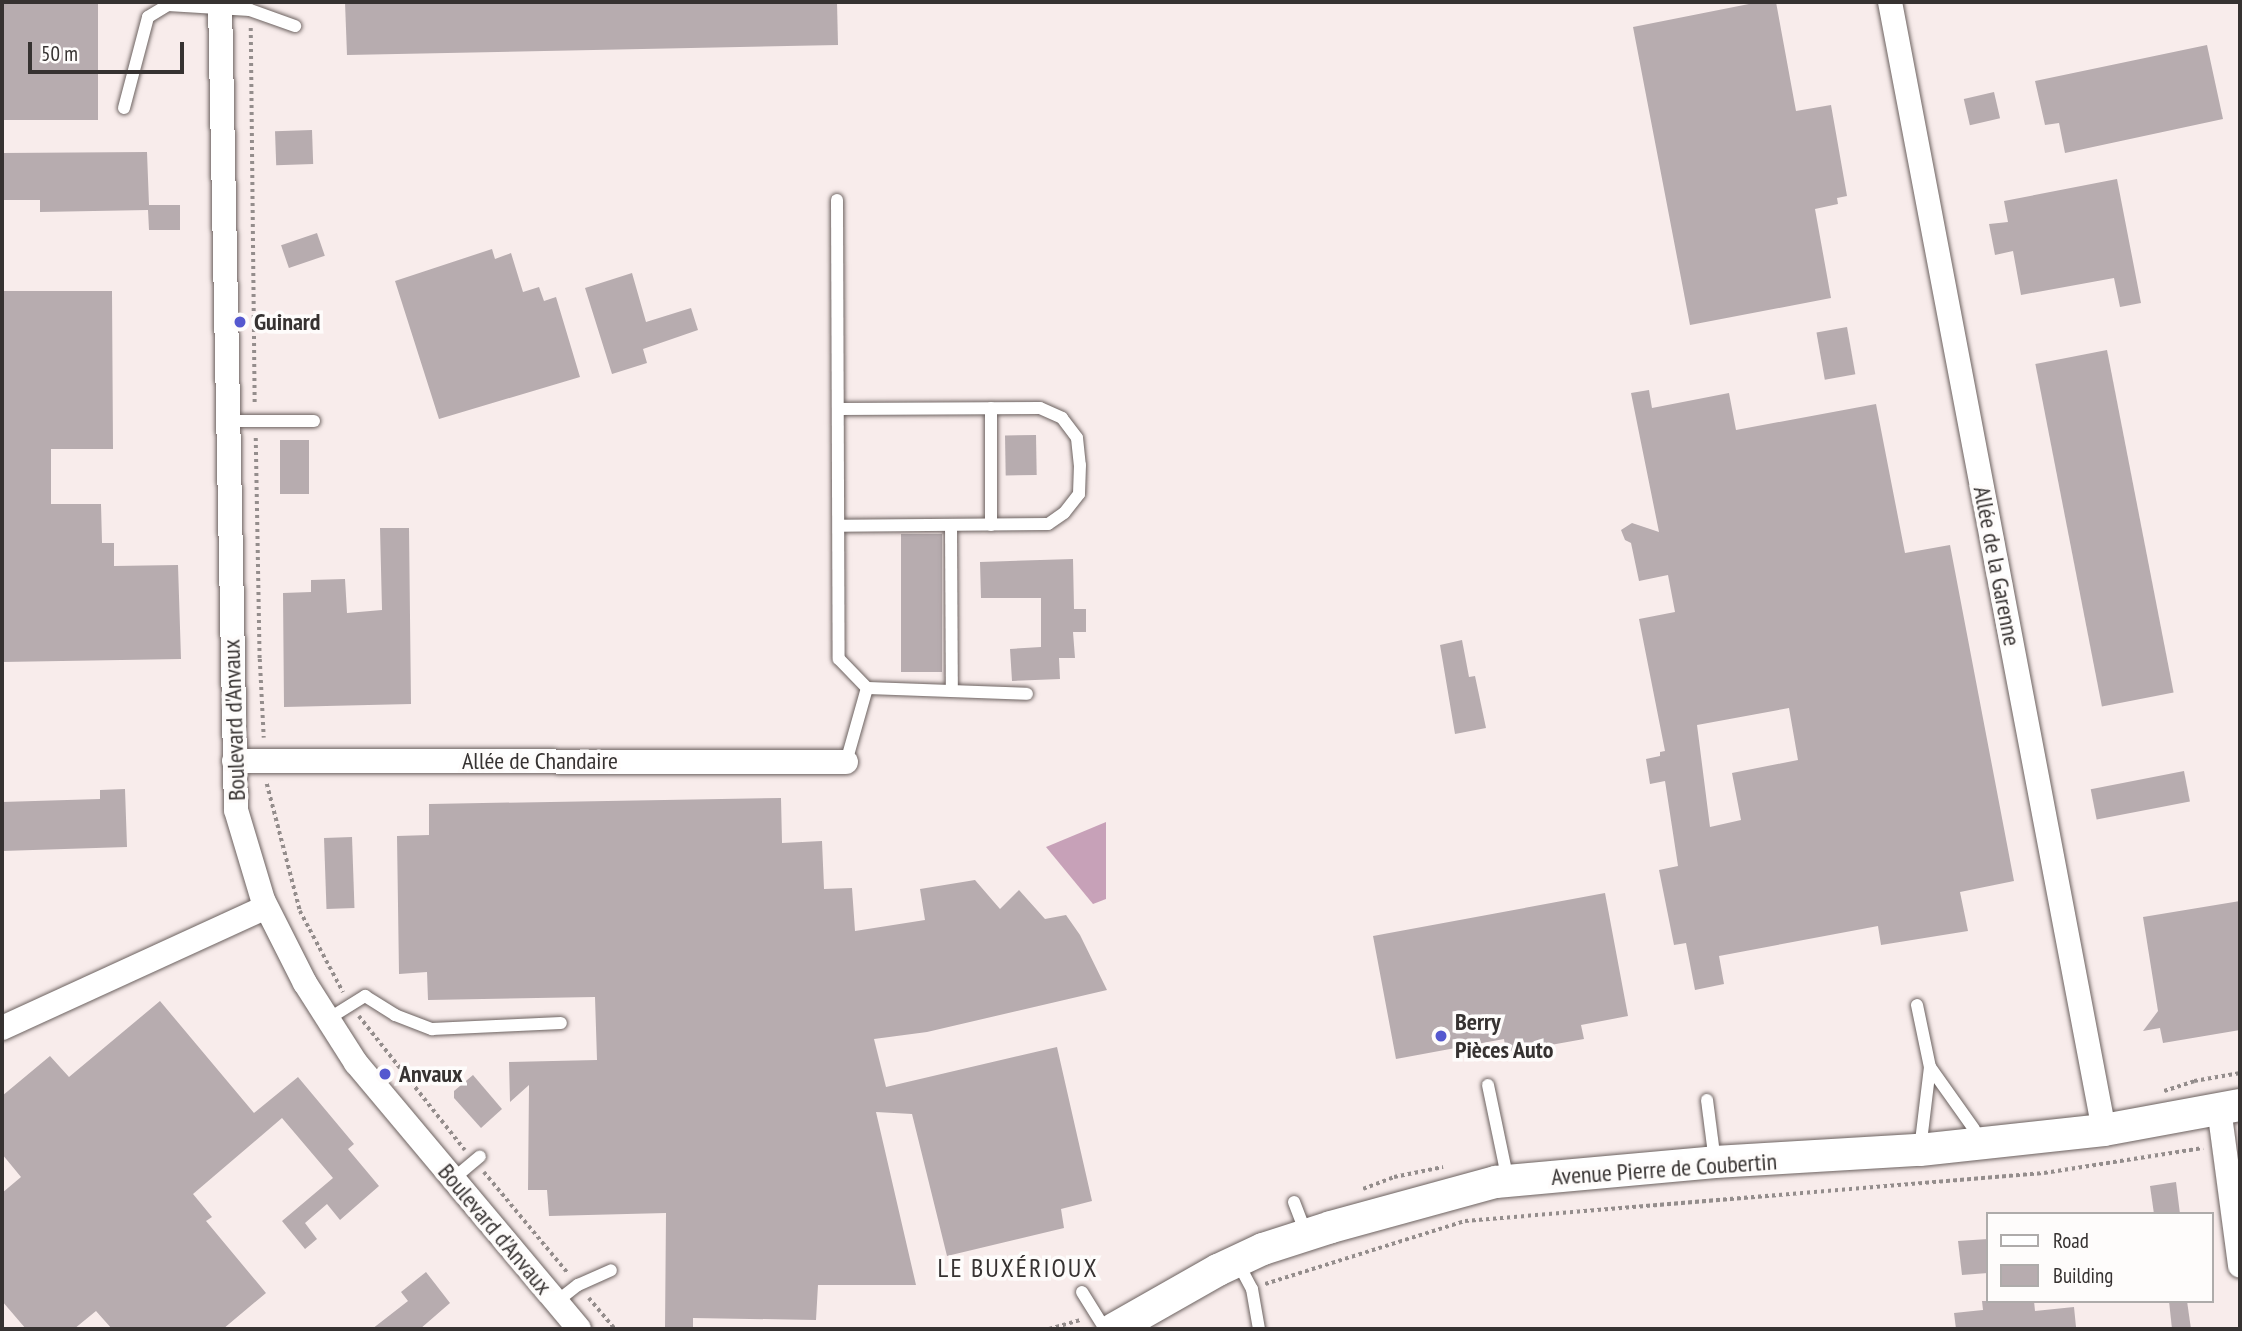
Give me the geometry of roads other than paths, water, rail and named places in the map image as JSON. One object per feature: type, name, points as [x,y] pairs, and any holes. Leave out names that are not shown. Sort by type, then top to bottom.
[{"type":"street","name":"Allée de la Garenne","points":[[1891,2],[2104,1130]]},
{"type":"street","name":"Boulevard d'Anvaux","points":[[220,4],[236,810],[267,907],[305,982],[356,1063],[579,1329]]},
{"type":"street","name":"Allée de Chandaire","points":[[234,761],[846,762]]},
{"type":"street","points":[[2,1028],[267,907]]},
{"type":"street","name":"Avenue Pierre de Coubertin","points":[[1114,1329],[1237,1261],[1306,1235],[1411,1204],[1508,1181],[1715,1162],[1920,1150],[2104,1130],[2229,1107]]},
{"type":"street","points":[[2229,1107],[2224,1143],[2240,1262]]},
{"type":"lane","points":[[124,108],[148,17],[168,5],[220,4],[250,10],[295,26]]},
{"type":"lane","points":[[837,200],[839,659],[867,688],[1027,694]]},
{"type":"lane","points":[[991,408],[991,525]]},
{"type":"lane","points":[[838,409],[1040,408],[1062,418],[1077,438],[1080,465],[1079,494],[1064,513],[1048,524],[839,526]]},
{"type":"lane","points":[[227,421],[314,421]]},
{"type":"lane","points":[[951,525],[952,691]]},
{"type":"lane","points":[[846,762],[867,688]]},
{"type":"lane","points":[[328,1019],[365,996],[395,1016],[432,1028],[561,1023]]},
{"type":"lane","points":[[1917,1005],[1930,1067],[1920,1150]]},
{"type":"lane","points":[[1930,1067],[1974,1129]]},
{"type":"lane","points":[[1488,1085],[1508,1181]]},
{"type":"lane","points":[[1707,1100],[1715,1162]]},
{"type":"lane","points":[[453,1179],[477,1159]]},
{"type":"lane","points":[[1294,1202],[1306,1235]]},
{"type":"lane","points":[[1237,1261],[1252,1289],[1259,1329]]},
{"type":"lane","points":[[556,1302],[578,1285],[611,1270]]},
{"type":"lane","points":[[1082,1292],[1104,1329]]},
{"type":"place","name":"Guinard","points":[[240,322]]},
{"type":"place","name":"Berry Pièces Auto","points":[[1441,1036]]},
{"type":"place","name":"Anvaux","points":[[385,1074]]},
{"type":"district","name":"LE BUXÉRIOUX","points":[[1018,1268]]}]
